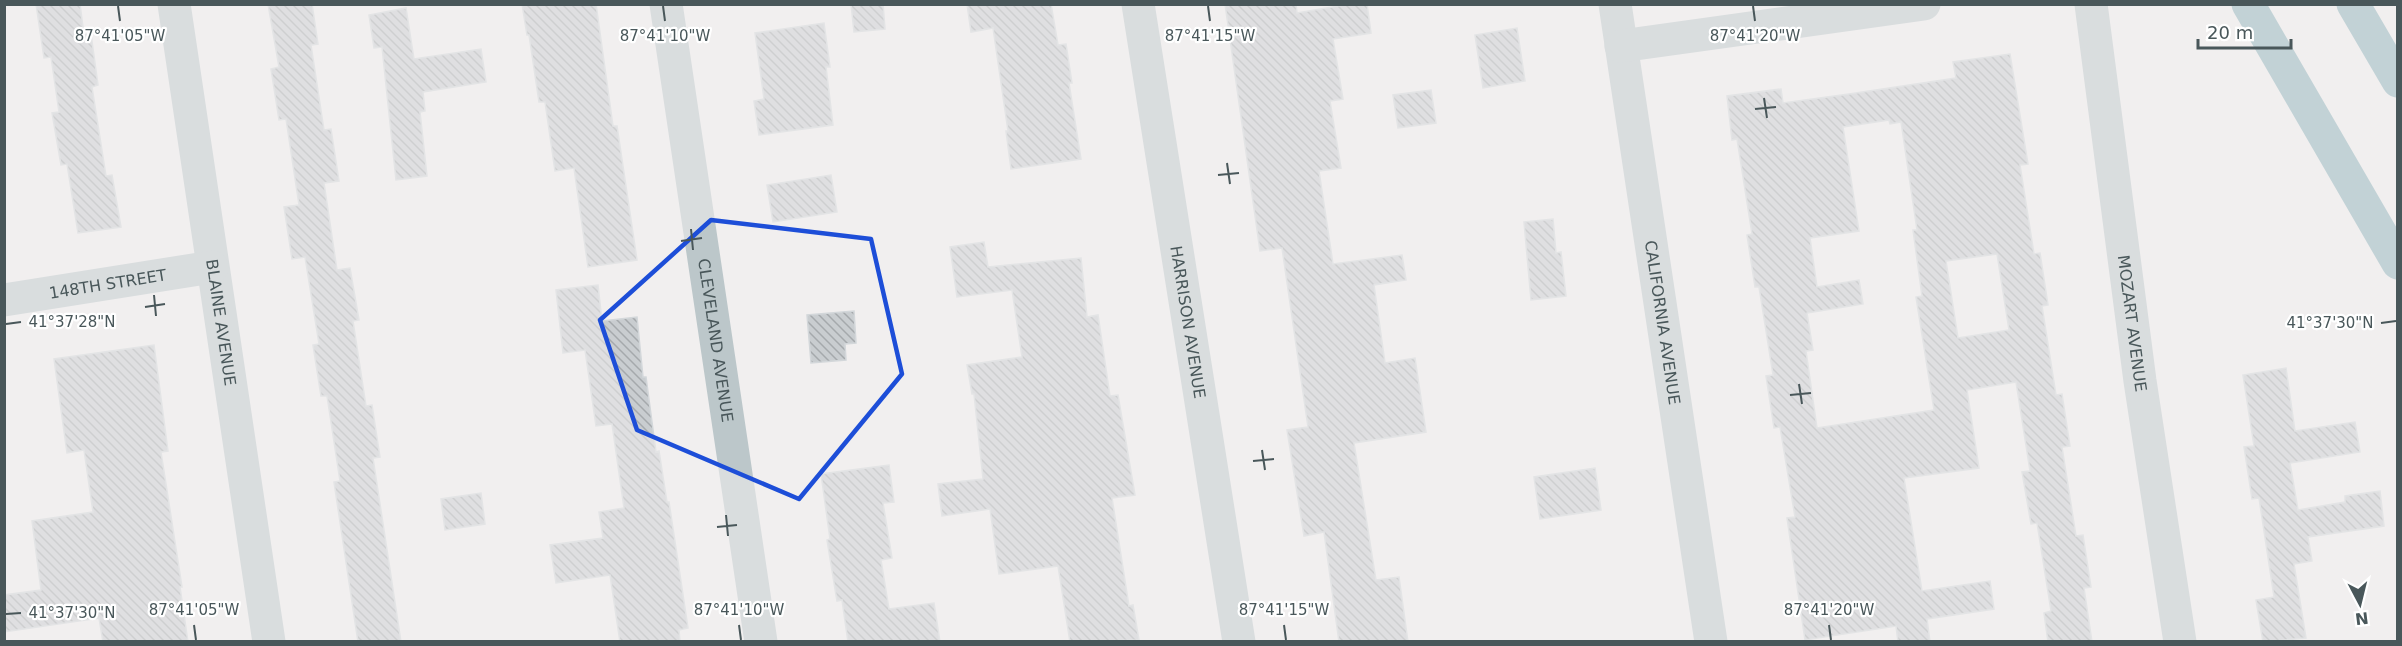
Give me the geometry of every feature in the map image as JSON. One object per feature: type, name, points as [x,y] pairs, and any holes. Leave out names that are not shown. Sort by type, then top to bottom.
[{"type":"highway","points":[[2248,4],[2397,263]]},
{"type":"highway","points":[[2353,4],[2397,81]]},
{"type":"street","name":"BLAINE AVENUE","points":[[174,4],[269,642]]},
{"type":"street","name":"CLEVELAND AVENUE","points":[[666,4],[761,642]]},
{"type":"street","name":"HARRISON AVENUE","points":[[1138,4],[1239,642]]},
{"type":"street","name":"CALIFORNIA AVENUE","points":[[1615,4],[1711,642]]},
{"type":"street","points":[[1621,46],[1923,4]]},
{"type":"street","name":"MOZART AVENUE","points":[[2091,4],[2140,381],[2180,642]]},
{"type":"street","name":"148TH STREET","points":[[4,300],[212,267]]},
{"type":"highlighted area","points":[[711,220],[871,239],[902,374],[799,499],[637,430],[600,320]]},
{"type":"building","points":[[36,4],[80,4],[84,35],[91,34],[98,85],[92,87],[106,176],[112,175],[121,227],[78,233],[67,164],[61,165],[52,113],[59,112],[51,57],[44,58]]},
{"type":"building","points":[[268,4],[312,4],[318,44],[311,45],[324,130],[331,129],[339,181],[324,183],[337,270],[350,268],[359,320],[353,321],[366,406],[372,405],[380,457],[373,458],[401,642],[358,642],[334,482],[340,481],[327,396],[321,396],[313,345],[319,344],[305,257],[292,259],[284,207],[299,205],[286,119],[279,120],[271,69],[279,67]]},
{"type":"building","points":[[522,4],[596,4],[613,126],[617,126],[637,260],[588,267],[574,168],[555,171],[545,102],[539,102]]},
{"type":"building","points":[[851,4],[883,4],[885,29],[854,32]]},
{"type":"building","points":[[967,4],[1051,4],[1058,45],[1066,44],[1072,83],[1069,83],[1081,159],[1011,169],[1006,131],[1008,131],[993,28],[971,32]]},
{"type":"building","points":[[1225,4],[1296,4],[1297,13],[1350,4],[1367,4],[1371,33],[1333,39],[1343,99],[1330,101],[1341,168],[1319,171],[1333,264],[1402,255],[1406,280],[1374,285],[1385,363],[1415,358],[1426,432],[1354,443],[1376,580],[1399,577],[1408,642],[1339,642],[1324,532],[1304,536],[1287,430],[1308,427],[1282,248],[1260,251]]},
{"type":"building","points":[[406,8],[414,59],[481,49],[486,82],[423,92],[425,111],[420,112],[427,176],[396,180],[382,47],[374,48],[369,15]]},
{"type":"building","points":[[824,23],[830,67],[826,67],[833,125],[759,135],[754,101],[764,99],[755,33]]},
{"type":"building","points":[[1517,28],[1525,81],[1483,88],[1475,35]]},
{"type":"building","points":[[2010,54],[2028,164],[2020,165],[2034,254],[2040,253],[2048,305],[2042,306],[2056,395],[2062,394],[2070,446],[2062,447],[2076,536],[2083,535],[2091,587],[2084,588],[2092,642],[2048,642],[2044,613],[2051,611],[2037,523],[2031,524],[2022,472],[2030,471],[2016,382],[1967,390],[1979,468],[1904,478],[1922,591],[1990,581],[1994,609],[1927,619],[1930,642],[1898,642],[1896,626],[1805,640],[1787,518],[1795,517],[1780,427],[1774,428],[1766,376],[1773,375],[1759,287],[1755,287],[1747,235],[1752,234],[1737,139],[1732,140],[1727,96],[1781,89],[1783,103],[1956,78],[1953,62]],"holes":[[[1889,120],[1890,124],[1901,122],[1917,230],[1913,230],[1922,296],[1916,297],[1934,410],[1817,428],[1806,351],[1813,350],[1807,313],[1863,304],[1859,280],[1817,287],[1810,238],[1859,231],[1843,127]],[[1997,254],[2009,330],[1958,338],[1946,261]]]},
{"type":"building","points":[[1431,90],[1436,123],[1398,128],[1393,95]]},
{"type":"building","points":[[831,175],[837,212],[773,222],[767,185]]},
{"type":"building","points":[[1553,219],[1556,253],[1561,252],[1566,296],[1531,300],[1524,222]]},
{"type":"building","points":[[984,242],[988,267],[1081,258],[1087,317],[1098,315],[1110,396],[1118,395],[1135,495],[1112,498],[1129,606],[1133,605],[1139,640],[1070,642],[1058,566],[999,574],[990,509],[942,516],[938,484],[983,479],[974,394],[972,394],[967,365],[1022,357],[1012,290],[957,297],[950,247]]},
{"type":"building","points":[[598,285],[602,321],[637,317],[643,377],[646,377],[656,452],[659,451],[667,502],[669,502],[688,628],[679,630],[680,642],[620,642],[610,575],[556,583],[550,545],[603,538],[599,512],[624,508],[612,424],[596,426],[585,350],[563,353],[556,290]]},
{"type":"building","points":[[854,311],[856,343],[845,344],[846,360],[811,363],[807,315]]},
{"type":"building","points":[[154,345],[168,451],[161,452],[188,642],[103,642],[99,618],[4,632],[4,595],[41,590],[32,521],[93,512],[84,450],[67,453],[54,359]]},
{"type":"building","points":[[2286,368],[2295,431],[2355,422],[2360,452],[2290,463],[2298,510],[2345,502],[2345,496],[2380,491],[2384,526],[2308,537],[2312,561],[2294,564],[2306,638],[2263,642],[2256,600],[2274,597],[2259,498],[2252,499],[2244,447],[2254,446],[2243,375]]},
{"type":"building","points":[[889,465],[894,502],[883,503],[892,558],[881,560],[889,609],[934,603],[940,642],[848,642],[842,600],[837,601],[827,540],[830,539],[821,474]]},
{"type":"building","points":[[1595,468],[1601,510],[1540,519],[1534,477]]},
{"type":"building","points":[[481,493],[485,524],[445,530],[441,499]]}]
